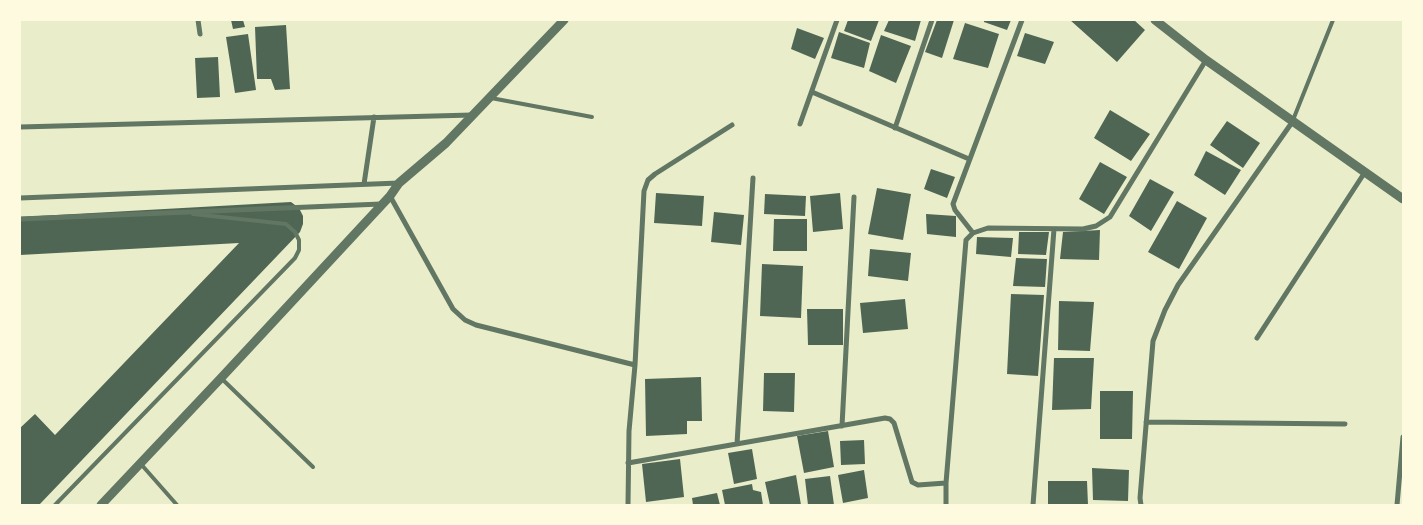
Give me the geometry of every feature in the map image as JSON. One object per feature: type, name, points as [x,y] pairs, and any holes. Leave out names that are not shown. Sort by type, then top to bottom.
[{"type":"street","points":[[198,20],[200,34]]},
{"type":"street","points":[[101,505],[390,196],[399,183],[446,143],[564,20]]},
{"type":"street","points":[[800,124],[837,20]]},
{"type":"street","points":[[895,128],[932,20]]},
{"type":"street","points":[[973,233],[955,210],[953,204],[1022,20]]},
{"type":"street","points":[[1156,20],[1206,60],[1403,199]]},
{"type":"street","points":[[946,505],[946,483],[966,240],[973,233],[988,228],[1083,229],[1096,226],[1110,217],[1206,60]]},
{"type":"street","points":[[812,92],[969,159]]},
{"type":"street","points":[[20,127],[473,115]]},
{"type":"street","points":[[364,184],[374,117]]},
{"type":"street","points":[[1141,505],[1140,498],[1153,341],[1165,310],[1178,285],[1293,121]]},
{"type":"street","points":[[628,505],[629,431],[635,365],[644,191],[648,180],[655,174],[732,125]]},
{"type":"street","points":[[1257,338],[1365,172]]},
{"type":"street","points":[[737,444],[753,178]]},
{"type":"street","points":[[20,198],[399,183]]},
{"type":"street","points":[[390,196],[453,309],[465,320],[476,325],[635,365]]},
{"type":"street","points":[[842,426],[854,197]]},
{"type":"street","points":[[20,219],[381,204]]},
{"type":"street","points":[[1033,505],[1054,229]]},
{"type":"street","points":[[628,463],[884,418],[890,419],[894,423],[912,482],[918,485],[946,483]]},
{"type":"street","points":[[1146,422],[1344,424]]},
{"type":"street","points":[[1397,505],[1403,437]]},
{"type":"lane","points":[[1293,121],[1333,20]]},
{"type":"lane","points":[[489,98],[592,117]]},
{"type":"lane","points":[[55,505],[295,258],[299,250],[299,240],[295,232],[286,224],[188,213]]},
{"type":"lane","points":[[221,378],[313,467]]},
{"type":"lane","points":[[140,464],[177,505]]},
{"type":"building","points":[[231,20],[243,20],[245,27],[233,29]]},
{"type":"building","points":[[848,20],[879,20],[871,41],[844,31]]},
{"type":"building","points":[[889,20],[921,20],[915,41],[884,31]]},
{"type":"building","points":[[937,20],[954,20],[942,58],[925,52]]},
{"type":"building","points":[[984,20],[1011,20],[1007,30],[984,22]]},
{"type":"building","points":[[1070,20],[1134,20],[1145,30],[1117,62]]},
{"type":"building","points":[[965,23],[999,34],[988,68],[953,59]]},
{"type":"building","points":[[286,25],[290,89],[275,90],[271,79],[257,79],[255,27]]},
{"type":"building","points":[[797,28],[824,38],[815,59],[791,49]]},
{"type":"building","points":[[839,32],[870,43],[864,68],[831,58]]},
{"type":"building","points":[[1025,33],[1054,42],[1045,64],[1017,56]]},
{"type":"building","points":[[248,34],[256,90],[235,93],[226,37]]},
{"type":"building","points":[[881,35],[911,46],[896,83],[869,71]]},
{"type":"building","points":[[218,57],[220,97],[197,98],[195,58]]},
{"type":"building","points":[[1110,110],[1150,134],[1131,161],[1094,138]]},
{"type":"building","points":[[1227,121],[1260,143],[1243,168],[1210,145]]},
{"type":"building","points":[[1206,151],[1241,170],[1225,195],[1194,175]]},
{"type":"building","points":[[1100,162],[1127,177],[1104,214],[1079,199]]},
{"type":"building","points":[[931,169],[955,177],[947,198],[924,189]]},
{"type":"building","points":[[1150,179],[1174,192],[1151,231],[1129,216]]},
{"type":"building","points":[[877,188],[911,194],[903,240],[868,234]]},
{"type":"building","points":[[656,193],[704,196],[702,226],[654,223]]},
{"type":"building","points":[[840,193],[843,229],[813,232],[810,196]]},
{"type":"building","points":[[765,194],[806,196],[805,216],[764,214]]},
{"type":"building","points":[[1177,201],[1207,218],[1179,269],[1148,252]]},
{"type":"building","points":[[291,202],[299,208],[303,216],[300,232],[39,505],[20,505],[20,428],[35,414],[55,435],[239,243],[20,255],[20,217]]},
{"type":"building","points":[[714,212],[744,215],[741,245],[711,242]]},
{"type":"building","points":[[926,214],[956,216],[956,237],[927,234]]},
{"type":"building","points":[[774,219],[807,219],[807,251],[773,251]]},
{"type":"building","points":[[1100,230],[1099,260],[1060,259],[1063,232]]},
{"type":"building","points":[[1019,232],[1049,232],[1046,255],[1018,254]]},
{"type":"building","points":[[977,237],[1013,238],[1011,257],[976,254]]},
{"type":"building","points":[[870,249],[911,253],[908,281],[868,276]]},
{"type":"building","points":[[1016,258],[1047,259],[1045,287],[1013,286]]},
{"type":"building","points":[[762,264],[803,266],[801,318],[760,316]]},
{"type":"building","points":[[1011,294],[1044,295],[1038,376],[1007,374]]},
{"type":"building","points":[[905,299],[908,329],[863,333],[860,303]]},
{"type":"building","points":[[1059,301],[1094,302],[1090,351],[1058,350]]},
{"type":"building","points":[[807,309],[843,309],[843,345],[808,345]]},
{"type":"building","points":[[1054,358],[1094,358],[1091,409],[1052,410]]},
{"type":"building","points":[[764,373],[795,373],[794,412],[763,411]]},
{"type":"building","points":[[701,377],[702,421],[687,421],[687,434],[646,436],[645,379]]},
{"type":"building","points":[[1100,391],[1133,391],[1132,439],[1100,439]]},
{"type":"building","points":[[828,431],[834,467],[804,473],[797,436]]},
{"type":"building","points":[[864,440],[865,464],[841,465],[840,441]]},
{"type":"building","points":[[752,449],[757,479],[734,484],[728,453]]},
{"type":"building","points":[[680,459],[684,497],[646,502],[642,464]]},
{"type":"building","points":[[1092,468],[1129,470],[1128,501],[1093,500]]},
{"type":"building","points":[[864,470],[868,498],[843,503],[838,475]]},
{"type":"building","points":[[796,475],[801,505],[770,505],[765,482]]},
{"type":"building","points":[[830,476],[834,505],[808,505],[805,479]]},
{"type":"building","points":[[1048,481],[1087,481],[1088,505],[1048,505]]},
{"type":"building","points":[[752,484],[753,490],[761,492],[763,505],[725,505],[722,490]]},
{"type":"building","points":[[717,493],[720,505],[693,505],[692,498]]}]
